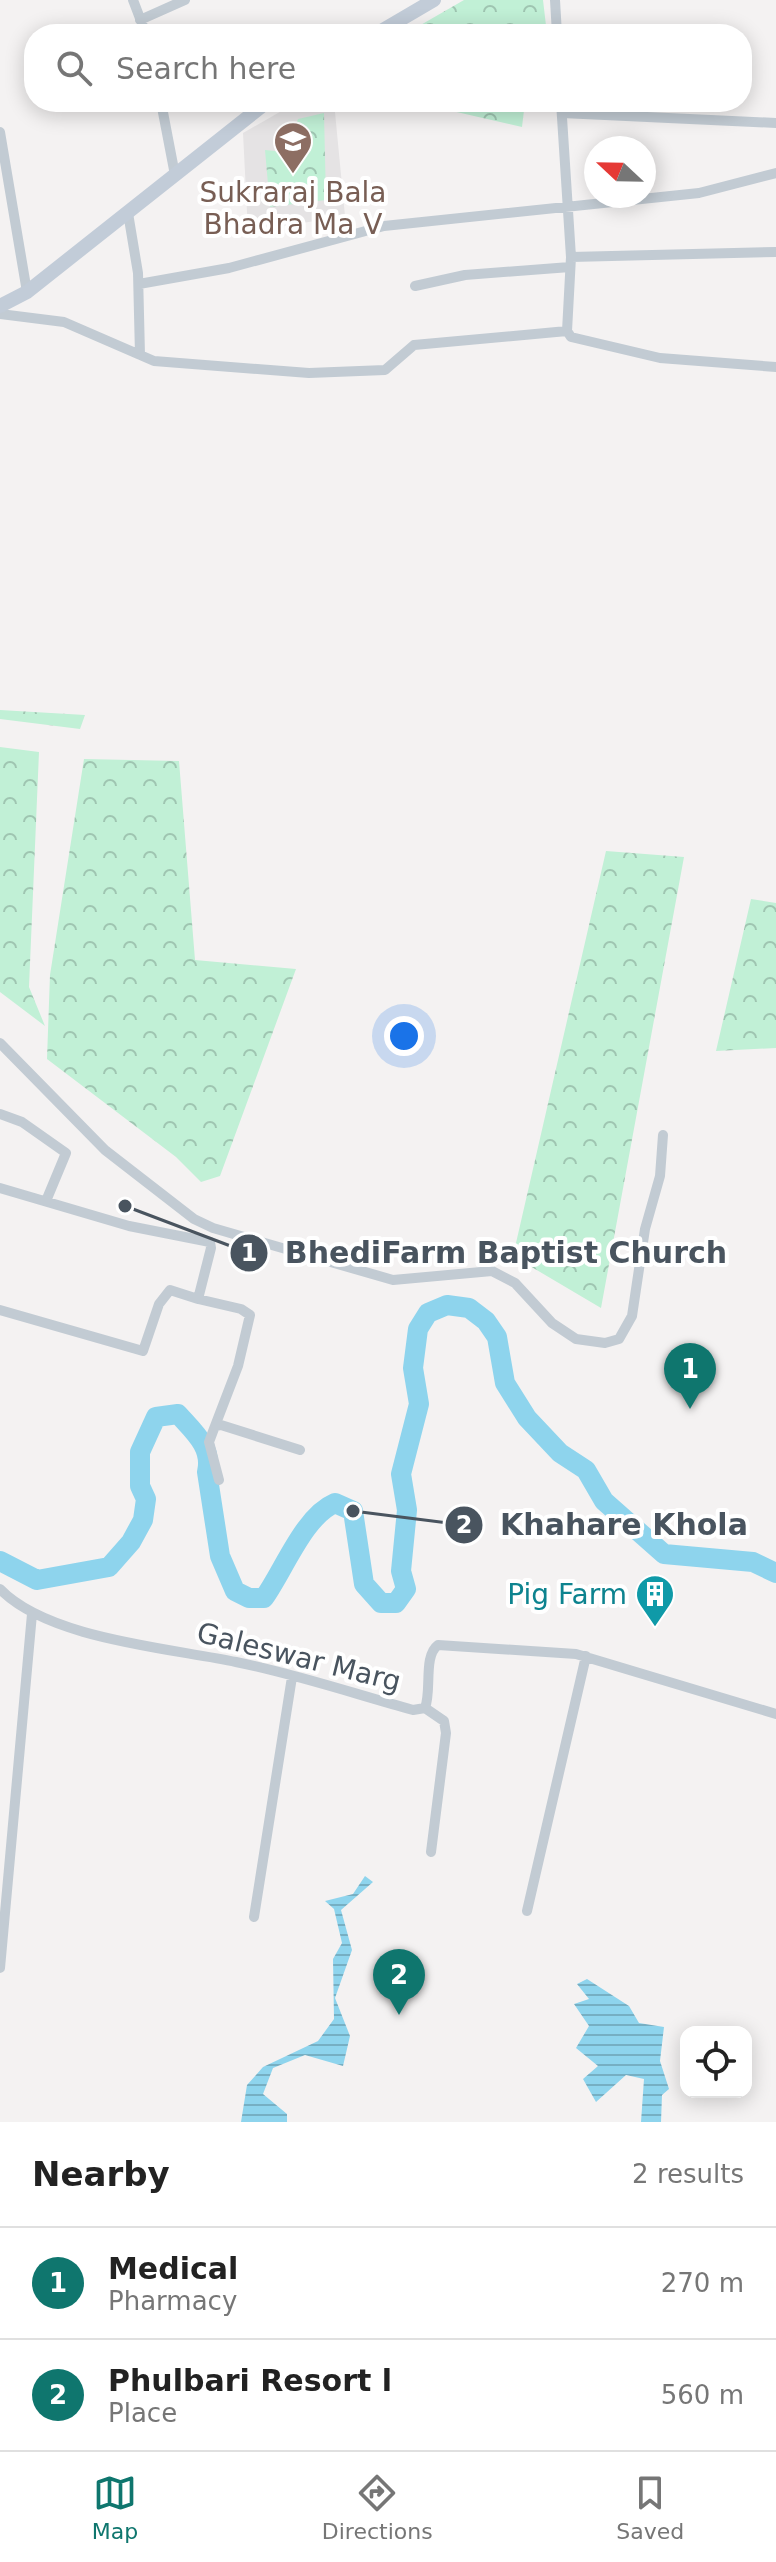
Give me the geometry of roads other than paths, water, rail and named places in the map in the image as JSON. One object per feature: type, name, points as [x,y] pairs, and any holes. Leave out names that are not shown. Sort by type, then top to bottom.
[{"type":"street","points":[[133,0],[142,24]]},
{"type":"street","points":[[140,20],[185,0]]},
{"type":"street","points":[[393,24],[434,0]]},
{"type":"street","points":[[555,0],[556,24]]},
{"type":"street","points":[[163,112],[175,175]]},
{"type":"street","points":[[0,306],[27,292],[254,112]]},
{"type":"street","points":[[561,112],[571,262],[567,331],[571,337],[660,358],[776,367]]},
{"type":"street","points":[[618,112],[776,123]]},
{"type":"street","points":[[0,132],[27,292]]},
{"type":"street","points":[[139,284],[229,268],[384,226],[699,193],[776,173]]},
{"type":"street","points":[[128,213],[139,284],[140,355]]},
{"type":"street","points":[[415,286],[465,275],[571,262],[776,252]]},
{"type":"street","points":[[0,314],[64,322],[154,361],[309,373],[385,370],[414,345],[567,331]]},
{"type":"street","points":[[0,1043],[105,1150],[194,1219],[213,1228],[393,1280],[492,1271],[515,1283],[563,1331],[586,1342],[605,1343],[619,1339],[632,1316],[645,1229],[660,1176],[663,1135]]},
{"type":"street","points":[[0,1114],[22,1122],[66,1153],[46,1201]]},
{"type":"street","points":[[0,1188],[129,1226],[210,1242],[198,1299]]},
{"type":"street","points":[[0,1310],[143,1351],[159,1304],[170,1290],[241,1309],[250,1315],[238,1366],[209,1442],[219,1480]]},
{"type":"street","points":[[215,1426],[221,1425],[300,1450]]},
{"type":"street","name":"Galeswar Marg","points":[[0,1589],[32,1614],[117,1640],[239,1662],[413,1710],[425,1708],[432,1653],[438,1645],[586,1656],[776,1714]]},
{"type":"street","points":[[0,1968],[32,1614]]},
{"type":"street","points":[[527,1911],[586,1656]]},
{"type":"street","points":[[254,1917],[292,1677]]},
{"type":"street","points":[[425,1708],[444,1721],[446,1733],[431,1852]]},
{"type":"water","points":[[365,1876],[373,1882],[341,1910],[352,1950],[335,1998],[350,2036],[343,2066],[305,2055],[273,2068],[263,2094],[287,2114],[287,2122],[241,2122],[247,2085],[263,2067],[318,2041],[334,2019],[333,1959],[342,1943],[334,1909],[325,1901],[353,1894]]},
{"type":"water","points":[[587,1979],[629,2006],[639,2023],[664,2027],[660,2061],[669,2089],[662,2095],[661,2122],[641,2122],[644,2079],[626,2075],[596,2102],[583,2079],[598,2066],[576,2048],[589,2026],[574,2004],[589,1999],[577,1984]]},
{"type":"waterway","points":[[0,1561],[37,1580],[109,1567],[131,1542],[143,1520],[146,1499],[140,1486],[140,1452],[156,1417],[178,1414],[200,1440],[207,1455],[220,1556],[235,1591],[249,1598],[264,1598],[304,1531],[335,1503],[353,1511],[364,1584],[381,1603],[396,1603],[406,1589],[401,1571],[407,1510],[401,1474],[419,1404],[413,1368],[418,1329],[428,1313],[447,1305],[469,1308],[486,1321],[497,1337],[505,1383],[527,1418],[560,1453],[586,1470],[604,1501],[664,1554],[753,1562],[776,1573]]},
{"type":"place","name":"Sukraraj Bala Bhadra Ma V","points":[[293,175]]},
{"type":"place","name":"BhediFarm Baptist Church","points":[[125,1206]]},
{"type":"place","name":"Medical","points":[[690,1409]]},
{"type":"place","name":"Khahare Khola","points":[[353,1511]]},
{"type":"place","name":"Pig Farm","points":[[655,1628]]},
{"type":"place","name":"Phulbari Resort l","points":[[399,2015]]}]
